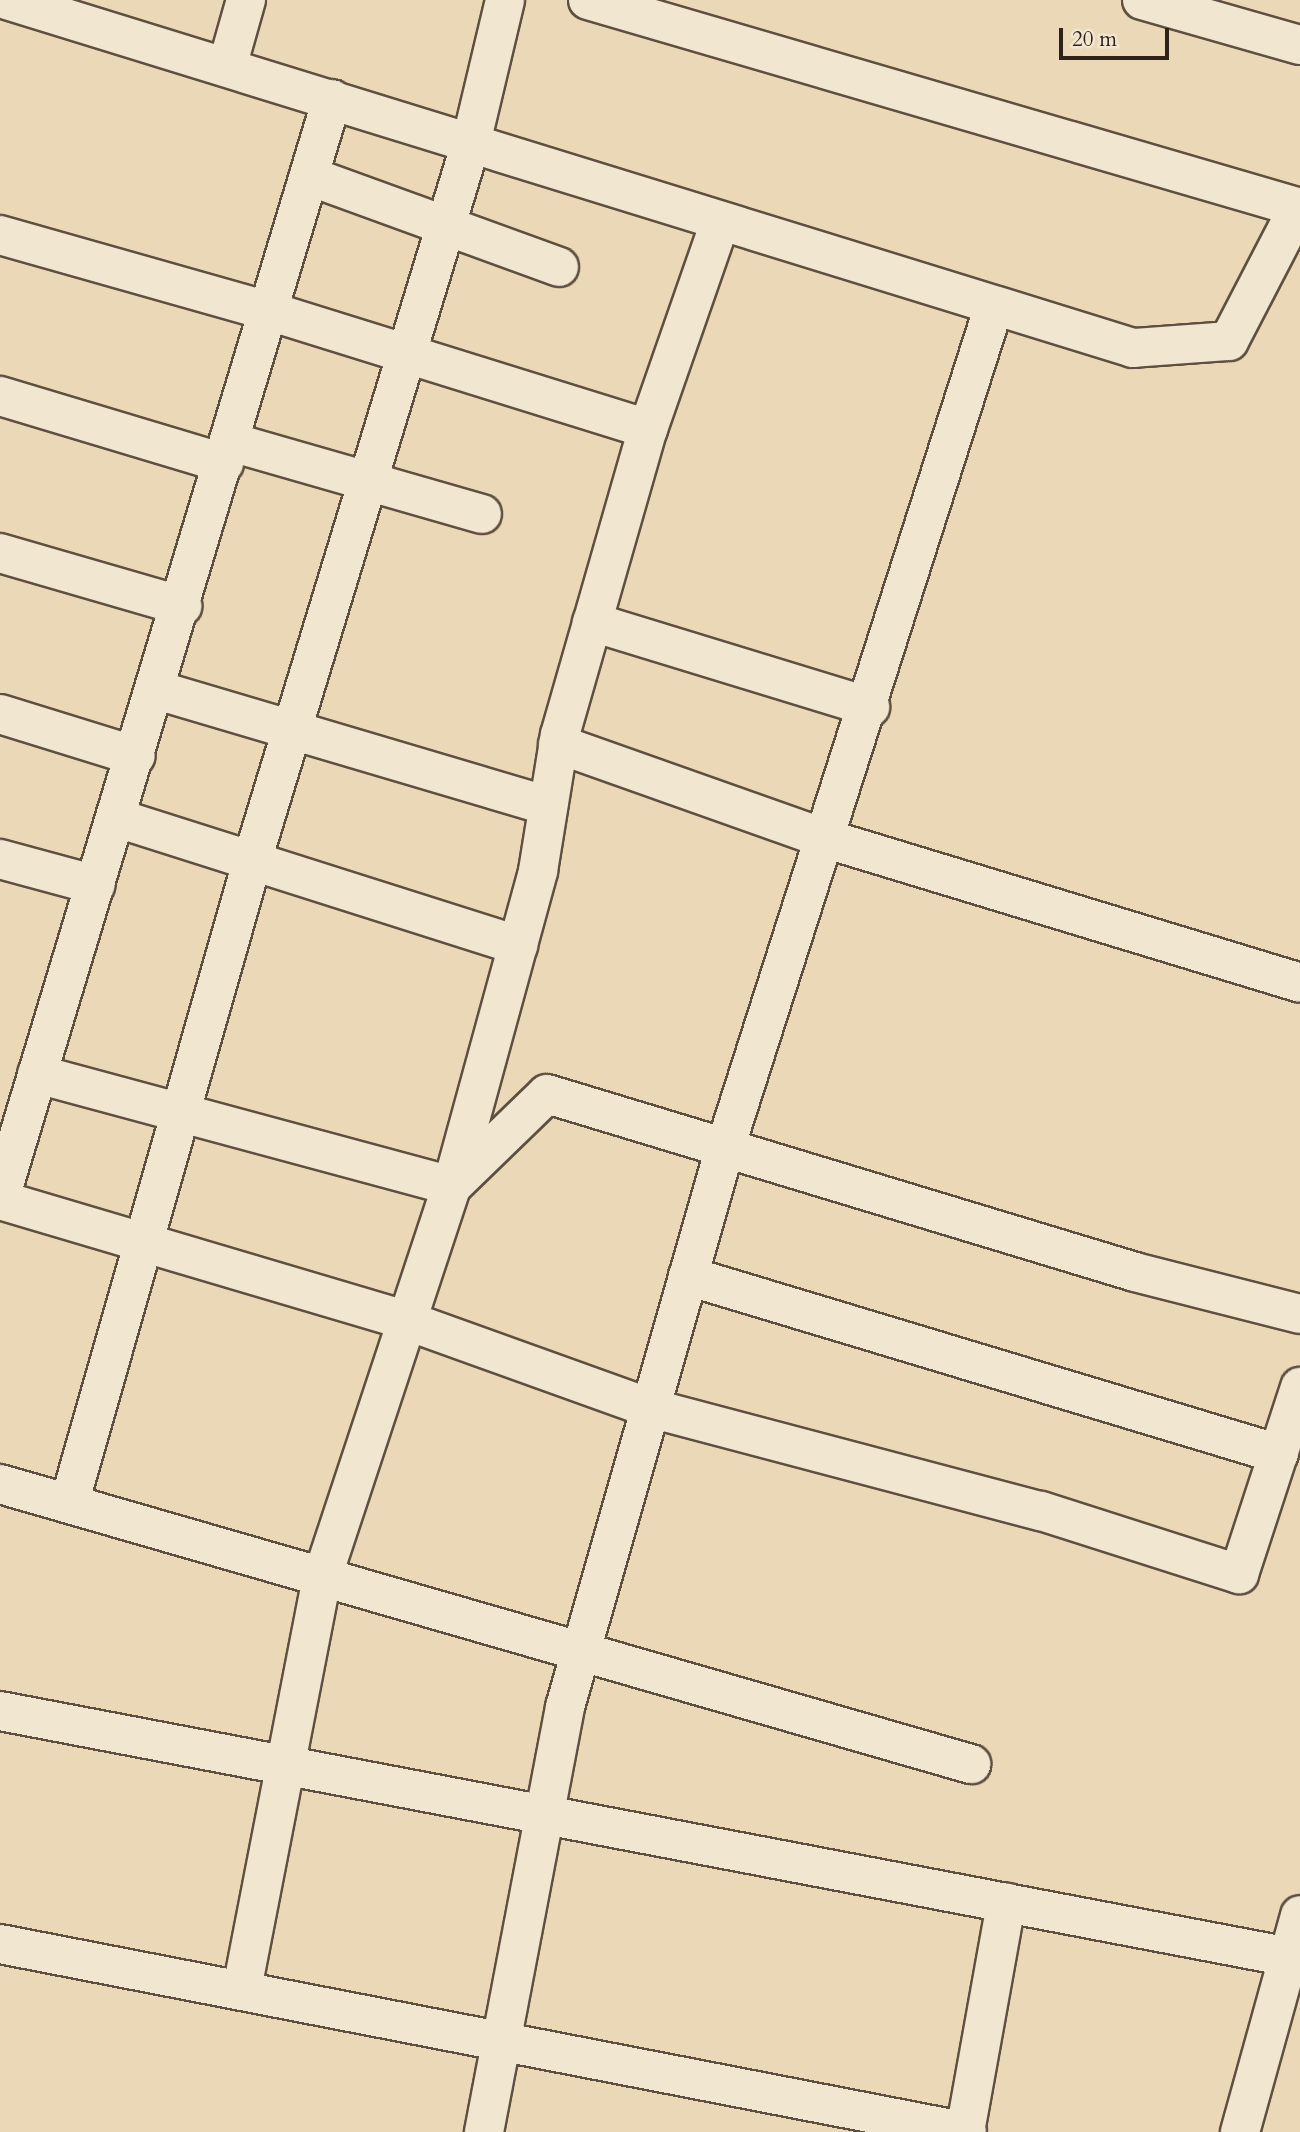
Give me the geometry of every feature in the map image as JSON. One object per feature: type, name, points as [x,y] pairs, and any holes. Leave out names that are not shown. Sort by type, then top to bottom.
[{"type":"street","points":[[7,0],[1133,348],[1229,341],[1299,208],[588,0]]},
{"type":"street","points":[[227,67],[246,0]]},
{"type":"street","points":[[69,1504],[252,863],[409,356],[471,143],[505,0]]},
{"type":"street","points":[[1142,0],[1300,45]]},
{"type":"street","points":[[332,99],[157,690],[0,1199],[408,1321],[650,1408],[1041,1511],[1239,1574],[1300,1387]]},
{"type":"street","points":[[309,176],[559,267]]},
{"type":"street","points":[[242,1989],[282,1765],[322,1578],[452,1186],[518,945],[548,806],[558,744],[648,429],[720,222]]},
{"type":"street","points":[[0,235],[269,311],[648,429]]},
{"type":"street","points":[[484,2132],[543,1814],[580,1654],[725,1148],[870,707],[994,306]]},
{"type":"street","points":[[0,396],[227,452],[369,482],[482,514]]},
{"type":"street","points":[[0,553],[182,606]]},
{"type":"street","points":[[592,622],[870,707]]},
{"type":"street","points":[[157,690],[292,733],[548,806]]},
{"type":"street","points":[[0,714],[136,757]]},
{"type":"street","points":[[558,744],[827,839],[1300,983]]},
{"type":"street","points":[[117,818],[252,863],[518,945]]},
{"type":"street","points":[[0,859],[96,885]]},
{"type":"street","points":[[37,1074],[452,1186]]},
{"type":"street","points":[[452,1186],[547,1094],[1136,1272],[1300,1314]]},
{"type":"street","points":[[688,1276],[1279,1454]]},
{"type":"street","points":[[0,1484],[580,1654],[971,1764]]},
{"type":"street","points":[[0,1711],[1289,1957]]},
{"type":"street","points":[[0,1944],[500,2038],[966,2132],[1006,1903]]},
{"type":"street","points":[[1240,2132],[1300,1915]]}]
